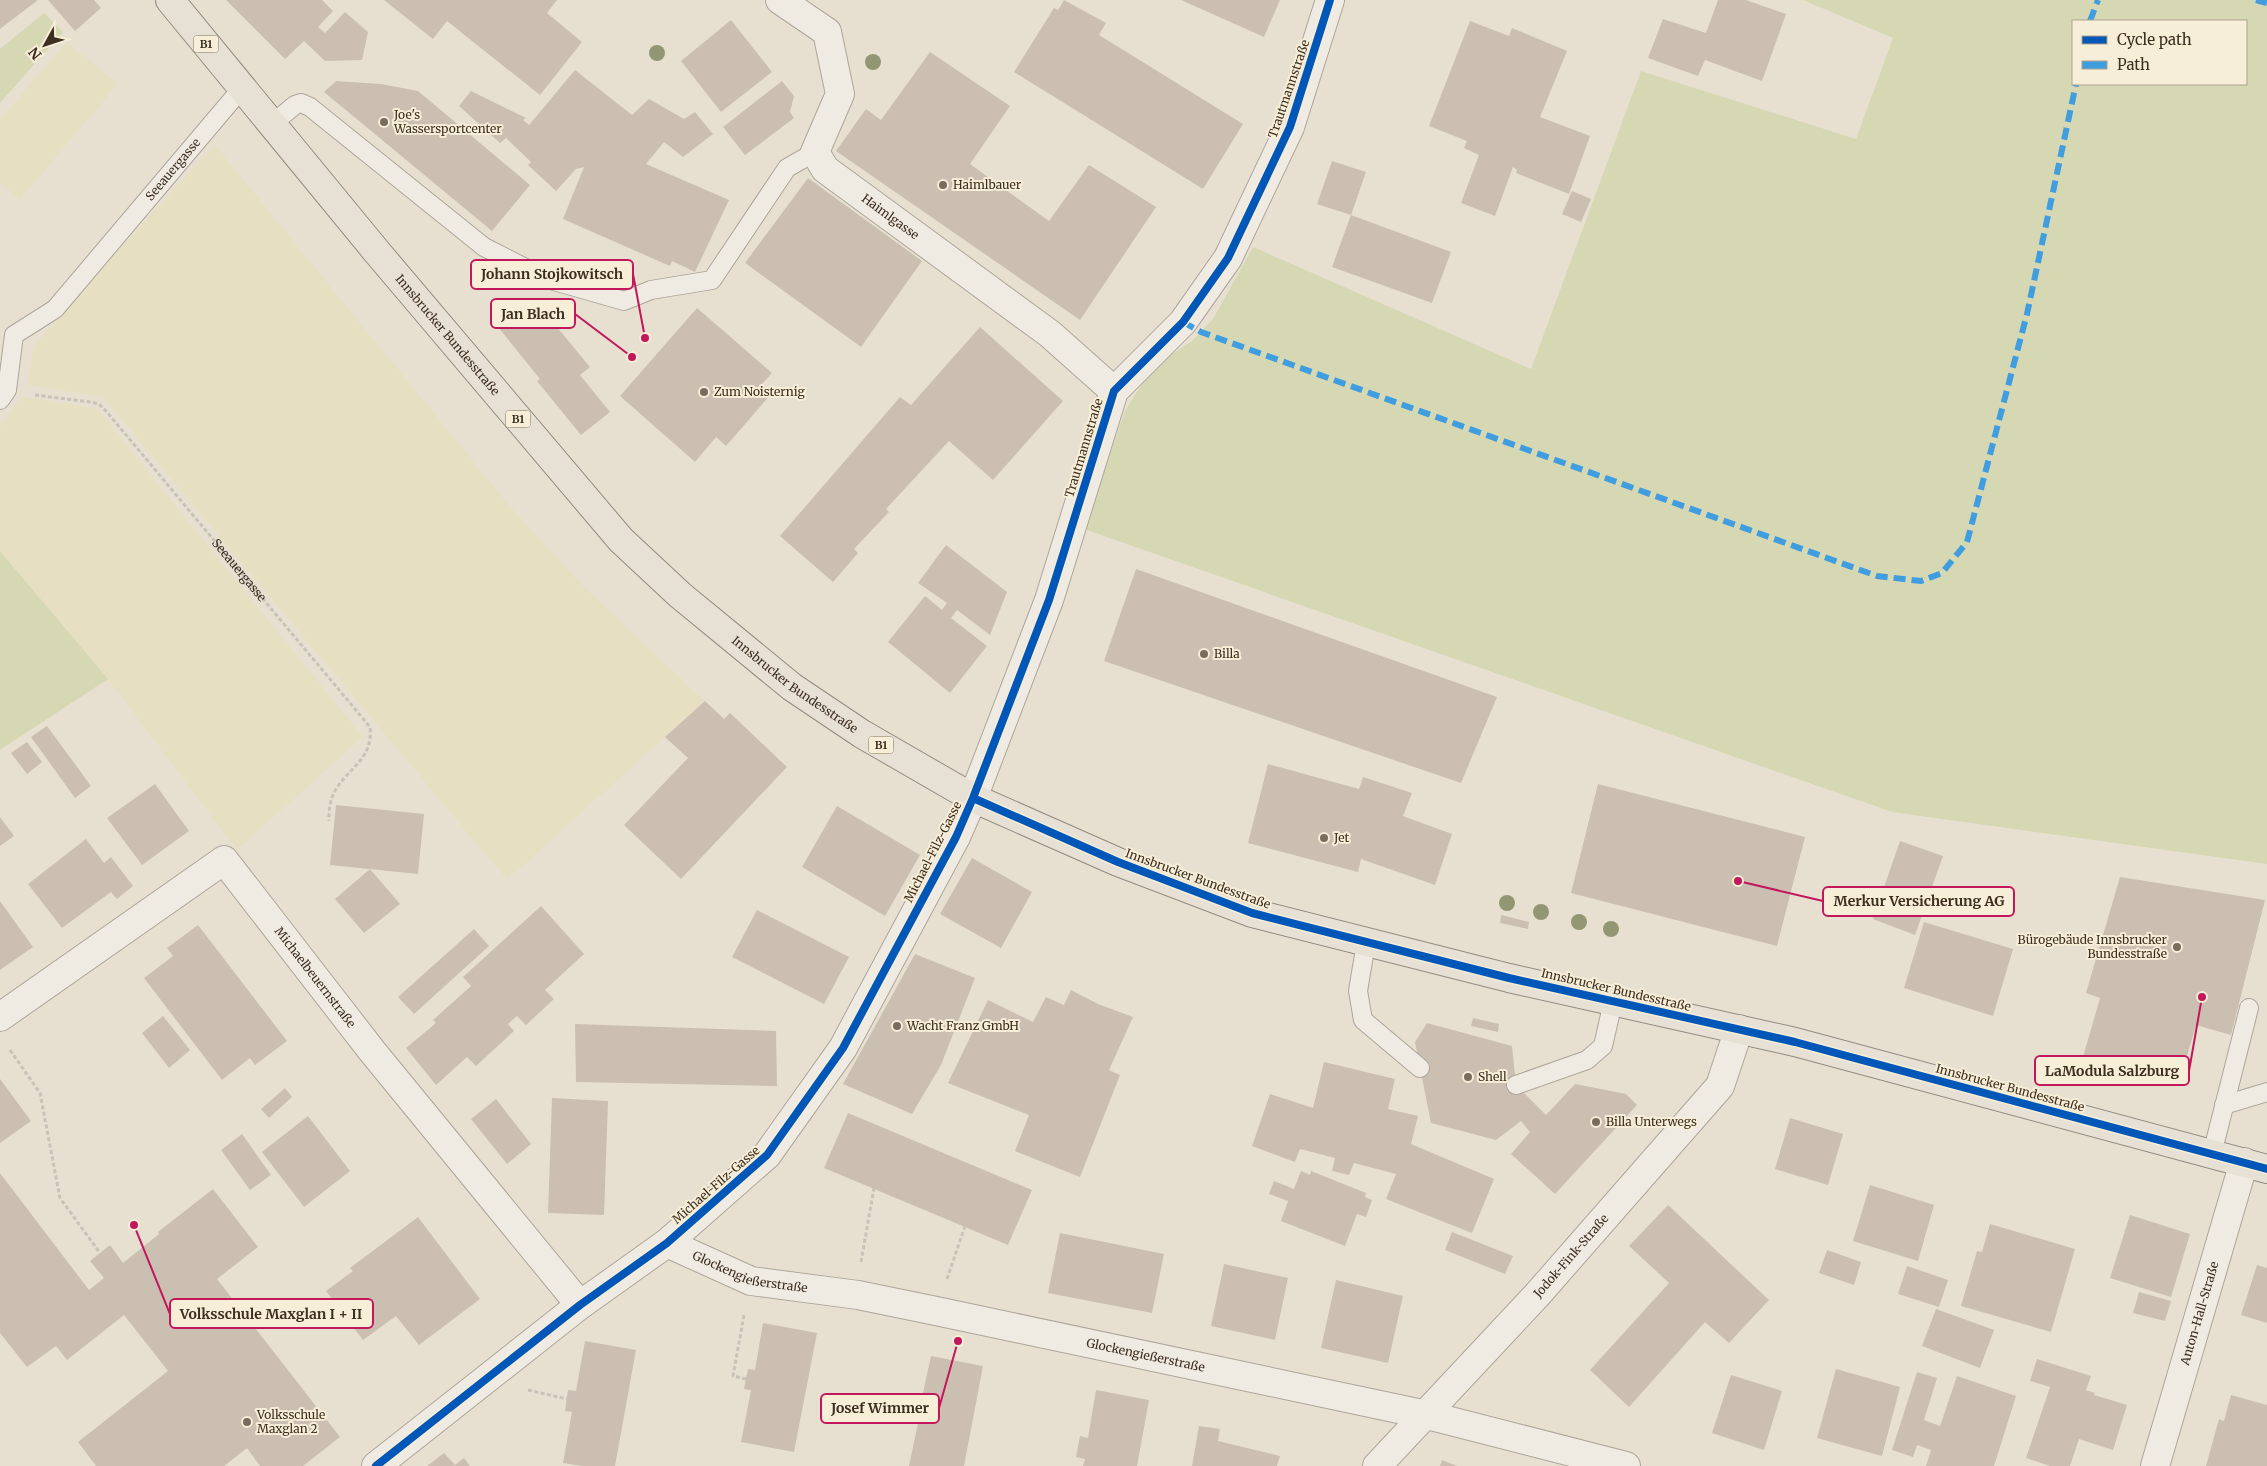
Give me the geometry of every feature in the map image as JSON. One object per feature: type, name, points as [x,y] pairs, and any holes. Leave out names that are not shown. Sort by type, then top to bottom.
[{"type":"main road","name":"Innsbrucker Bundesstraße","points":[[170,0],[389,267],[628,546],[680,595],[792,687],[862,734],[973,798],[1118,862],[1252,913],[1366,943],[1613,1002],[1795,1042],[2256,1166]]},
{"type":"street","points":[[780,0],[827,32],[840,94],[815,152]]},
{"type":"street","name":"Trautmannstraße","points":[[973,798],[1049,600],[1114,391],[1183,322],[1228,258],[1290,127],[1330,0]]},
{"type":"street","name":"Haimlgasse","points":[[815,152],[825,169],[1050,334],[1114,391]]},
{"type":"street","name":"Michael-Filz-Gasse","points":[[376,1466],[580,1305],[667,1243],[767,1155],[843,1048],[956,837],[973,798]]},
{"type":"street","name":"Michaelbeuernstraße","points":[[0,1017],[224,860],[372,1050],[580,1305]]},
{"type":"street","name":"Jodok-Fink-Straße","points":[[1377,1466],[1427,1415],[1537,1295],[1720,1086],[1739,1029]]},
{"type":"street","name":"Anton-Hall-Straße","points":[[2155,1466],[2256,1166]]},
{"type":"street","name":"Glockengießerstraße","points":[[667,1243],[751,1281],[855,1294],[936,1311],[1427,1415],[1626,1466]]},
{"type":"lane","name":"Seeauergasse","points":[[4,395],[14,335],[55,309],[242,88]]},
{"type":"lane","points":[[272,124],[295,104],[301,103],[310,107],[484,247],[547,279],[624,301],[651,290],[712,280],[787,168],[815,152]]},
{"type":"lane","points":[[1366,943],[1358,991],[1363,1020],[1420,1068]]},
{"type":"lane","points":[[1516,1085],[1587,1060],[1603,1046],[1613,1002]]},
{"type":"lane","points":[[2212,1154],[2249,1008]]},
{"type":"lane","points":[[2224,1105],[2267,1092]]},
{"type":"path","points":[[9,1048],[40,1093],[60,1198],[100,1253]]},
{"type":"path","points":[[855,1294],[874,1188]]},
{"type":"path","points":[[936,1311],[965,1226]]},
{"type":"path","points":[[746,1379],[733,1376],[751,1281]]},
{"type":"path","points":[[521,1389],[567,1399]]},
{"type":"shaded area","points":[[67,42],[118,84],[20,200],[0,183],[0,119]]},
{"type":"shaded area","points":[[215,145],[509,505],[584,587],[705,701],[507,880],[103,397],[28,385],[33,347]]},
{"type":"shaded area","points":[[21,397],[97,408],[363,737],[237,850],[108,679],[0,551],[0,427]]},
{"type":"green space","points":[[1803,0],[2267,0],[2267,864],[1892,812],[1084,529],[1125,411],[1154,365],[1191,342],[1213,319],[1253,247],[1531,369],[1641,71],[1856,139],[1893,38]]},
{"type":"green space","points":[[44,13],[63,32],[0,103],[0,49]]},
{"type":"green space","points":[[0,551],[108,679],[0,750]]},
{"type":"building","points":[[0,0],[38,0],[0,29]]},
{"type":"building","points":[[48,0],[94,0],[101,8],[75,31]]},
{"type":"building","points":[[226,0],[322,0],[333,11],[318,27],[325,33],[345,12],[368,32],[362,60],[325,61],[304,41],[285,59]]},
{"type":"building","points":[[384,0],[557,0],[547,13],[582,42],[540,95],[447,21],[433,39]]},
{"type":"building","points":[[1064,0],[1106,23],[1099,35],[1243,124],[1203,189],[1014,72],[1054,8],[1058,10]]},
{"type":"building","points":[[1181,0],[1280,0],[1264,37]]},
{"type":"building","points":[[1718,0],[1746,0],[1786,14],[1762,81],[1705,60],[1698,76],[1648,58],[1663,19],[1706,33]]},
{"type":"building","points":[[731,20],[772,72],[721,112],[681,61]]},
{"type":"building","points":[[1470,21],[1509,36],[1512,28],[1567,51],[1540,117],[1590,136],[1569,194],[1516,173],[1517,170],[1513,167],[1495,216],[1461,203],[1479,155],[1464,148],[1467,141],[1429,126]]},
{"type":"building","name":"Haimlbauer","points":[[930,52],[1010,106],[970,164],[1049,221],[1089,165],[1156,207],[1080,320],[836,151],[866,109],[881,120]]},
{"type":"building","points":[[575,70],[632,115],[649,99],[684,119],[695,112],[713,134],[683,157],[664,142],[646,164],[729,200],[695,272],[672,261],[670,266],[563,219],[584,167],[576,169],[556,191],[528,165],[531,162],[506,138],[500,143],[459,106],[471,91],[526,118],[523,120],[529,125]]},
{"type":"building","points":[[336,81],[381,84],[418,91],[530,185],[492,231],[324,92]]},
{"type":"building","points":[[782,81],[794,96],[790,112],[794,118],[745,155],[723,127]]},
{"type":"building","points":[[1332,161],[1366,172],[1351,215],[1317,204]]},
{"type":"building","points":[[808,178],[922,261],[861,347],[745,263]]},
{"type":"building","points":[[1572,191],[1591,199],[1581,222],[1562,214]]},
{"type":"building","points":[[1351,215],[1451,252],[1432,303],[1332,267]]},
{"type":"building","points":[[533,298],[590,367],[580,375],[610,412],[581,435],[537,381],[540,379],[498,327]]},
{"type":"building","points":[[697,308],[772,373],[762,384],[772,393],[726,446],[716,437],[695,462],[620,396]]},
{"type":"building","points":[[980,327],[1063,401],[993,480],[949,441],[886,509],[889,512],[854,549],[858,553],[833,582],[780,536],[900,397],[911,405]]},
{"type":"building","points":[[946,545],[1007,592],[990,635],[957,610],[951,618],[987,646],[950,693],[888,642],[925,596],[942,610],[947,603],[918,583]]},
{"type":"building","points":[[1136,569],[1497,697],[1461,783],[1104,661]]},
{"type":"building","points":[[705,701],[724,719],[730,713],[787,767],[681,879],[624,825],[688,758],[665,737]]},
{"type":"building","points":[[47,726],[91,786],[75,798],[31,737]]},
{"type":"building","points":[[27,742],[42,762],[27,774],[11,753]]},
{"type":"building","points":[[1268,764],[1359,789],[1363,777],[1412,793],[1403,816],[1452,834],[1435,885],[1361,859],[1358,872],[1248,843]]},
{"type":"building","points":[[155,784],[189,831],[142,865],[107,818]]},
{"type":"building","points":[[1598,784],[1805,837],[1777,946],[1571,893]]},
{"type":"building","points":[[336,805],[424,814],[418,874],[330,865]]},
{"type":"building","points":[[837,806],[920,855],[885,916],[802,867]]},
{"type":"building","points":[[0,817],[14,836],[0,846]]},
{"type":"building","points":[[86,839],[104,863],[111,857],[133,886],[117,899],[111,892],[62,928],[28,884]]},
{"type":"building","points":[[1900,841],[1943,856],[1915,935],[1873,919]]},
{"type":"building","points":[[972,858],[1032,892],[1001,948],[940,914]]},
{"type":"building","points":[[370,869],[400,904],[364,933],[335,899]]},
{"type":"building","name":"Bürogebäude Innsbrucker Bundesstraße","points":[[2120,877],[2265,900],[2231,1035],[2196,1025],[2179,1084],[2083,1057],[2100,998],[2086,993]]},
{"type":"building","points":[[0,901],[33,947],[0,970]]},
{"type":"building","points":[[541,906],[584,954],[545,990],[554,999],[526,1025],[517,1016],[508,1024],[514,1031],[476,1066],[467,1057],[436,1085],[406,1048],[436,1023],[433,1020],[471,986],[463,977]]},
{"type":"building","points":[[757,910],[849,957],[824,1004],[732,957]]},
{"type":"building","points":[[1501,915],[1529,922],[1528,929],[1500,923]]},
{"type":"building","points":[[1924,922],[2013,949],[1993,1016],[1904,988]]},
{"type":"building","points":[[198,925],[287,1041],[255,1065],[250,1058],[222,1080],[144,978],[173,956],[167,948]]},
{"type":"building","points":[[474,929],[489,946],[414,1014],[398,997]]},
{"type":"building","points":[[915,954],[975,978],[941,1065],[912,1114],[843,1084]]},
{"type":"building","points":[[1071,990],[1098,1004],[1133,1017],[1109,1070],[1120,1075],[1080,1177],[1015,1151],[1029,1115],[948,1083],[988,1000],[1033,1022],[1046,997],[1064,1005]]},
{"type":"building","points":[[163,1016],[190,1050],[169,1068],[142,1033]]},
{"type":"building","points":[[1473,1018],[1499,1024],[1498,1032],[1471,1026]]},
{"type":"building","points":[[1427,1023],[1512,1046],[1516,1085],[1546,1115],[1575,1084],[1626,1094],[1637,1105],[1555,1194],[1511,1154],[1530,1132],[1521,1121],[1496,1140],[1431,1123],[1415,1042]]},
{"type":"building","points":[[575,1024],[776,1031],[777,1086],[576,1082]]},
{"type":"building","points":[[1324,1062],[1395,1079],[1388,1109],[1418,1116],[1411,1144],[1494,1179],[1472,1233],[1386,1199],[1396,1174],[1354,1163],[1349,1175],[1332,1171],[1335,1158],[1300,1149],[1295,1162],[1252,1146],[1270,1094],[1313,1108]]},
{"type":"building","points":[[0,1079],[31,1121],[0,1143]]},
{"type":"building","points":[[285,1088],[292,1097],[269,1118],[261,1109]]},
{"type":"building","points":[[552,1098],[608,1101],[604,1215],[548,1213]]},
{"type":"building","points":[[496,1099],[531,1144],[507,1164],[471,1119]]},
{"type":"building","points":[[848,1113],[1032,1190],[1008,1245],[824,1168]]},
{"type":"building","points":[[308,1116],[350,1171],[304,1207],[262,1152]]},
{"type":"building","points":[[1790,1118],[1843,1134],[1828,1185],[1775,1169]]},
{"type":"building","points":[[242,1134],[271,1175],[250,1190],[221,1150]]},
{"type":"building","points":[[1301,1171],[1310,1175],[1311,1171],[1366,1193],[1365,1197],[1372,1200],[1366,1217],[1357,1214],[1345,1246],[1281,1221],[1288,1201],[1269,1194],[1274,1181],[1294,1189]]},
{"type":"building","points":[[0,1173],[89,1290],[104,1278],[90,1261],[110,1245],[123,1263],[159,1234],[158,1232],[213,1189],[258,1247],[217,1279],[340,1437],[303,1466],[260,1466],[247,1448],[224,1466],[96,1466],[78,1442],[168,1371],[124,1315],[67,1360],[56,1346],[27,1367],[0,1333]]},
{"type":"building","points":[[1870,1185],[1934,1205],[1918,1261],[1853,1241]]},
{"type":"building","points":[[1668,1205],[1769,1300],[1729,1343],[1705,1322],[1629,1407],[1590,1370],[1669,1283],[1629,1246]]},
{"type":"building","points":[[2130,1215],[2190,1234],[2171,1297],[2110,1278]]},
{"type":"building","points":[[418,1217],[480,1299],[419,1345],[396,1316],[363,1340],[326,1291],[353,1271],[350,1268]]},
{"type":"building","points":[[1990,1224],[2075,1249],[2051,1332],[1961,1306],[1977,1251],[1982,1252]]},
{"type":"building","points":[[1452,1232],[1513,1256],[1505,1274],[1445,1250]]},
{"type":"building","points":[[1060,1233],[1164,1254],[1152,1313],[1048,1293]]},
{"type":"building","points":[[1827,1250],[1861,1262],[1854,1285],[1819,1273]]},
{"type":"building","points":[[1224,1264],[1288,1278],[1275,1340],[1211,1326]]},
{"type":"building","points":[[2257,1265],[2267,1268],[2267,1323],[2241,1315]]},
{"type":"building","points":[[1907,1266],[1948,1280],[1939,1307],[1898,1294]]},
{"type":"building","points":[[1336,1280],[1403,1296],[1388,1363],[1321,1348]]},
{"type":"building","points":[[2139,1292],[2171,1301],[2165,1321],[2133,1313]]},
{"type":"building","points":[[1936,1309],[1994,1330],[1980,1368],[1922,1346]]},
{"type":"building","points":[[763,1323],[817,1333],[794,1452],[741,1442],[751,1390],[744,1389],[748,1369],[755,1370]]},
{"type":"building","points":[[585,1341],[636,1350],[615,1466],[582,1466],[563,1463],[572,1412],[565,1411],[568,1390],[576,1391]]},
{"type":"building","points":[[931,1356],[983,1366],[964,1466],[909,1466],[918,1423],[912,1422],[916,1401],[921,1402]]},
{"type":"building","points":[[2037,1359],[2091,1376],[2086,1390],[2095,1393],[2094,1395],[2127,1405],[2113,1450],[2079,1439],[2070,1466],[2050,1466],[2026,1458],[2050,1387],[2030,1381]]},
{"type":"building","points":[[1836,1369],[1900,1387],[1882,1456],[1817,1438]]},
{"type":"building","points":[[1917,1372],[1937,1378],[1924,1420],[1940,1426],[1957,1376],[2016,1396],[1994,1466],[1926,1466],[1931,1450],[1917,1445],[1913,1457],[1892,1450]]},
{"type":"building","points":[[1731,1375],[1782,1391],[1764,1450],[1712,1433]]},
{"type":"building","points":[[1096,1390],[1149,1400],[1137,1466],[1083,1466],[1085,1459],[1076,1457],[1080,1436],[1088,1438]]},
{"type":"building","points":[[2231,1395],[2267,1405],[2267,1466],[2206,1466],[2219,1419],[2224,1421]]},
{"type":"building","points":[[1199,1426],[1220,1429],[1218,1441],[1280,1456],[1277,1466],[1192,1466]]},
{"type":"building","points":[[444,1453],[455,1465],[464,1458],[470,1466],[427,1466]]},
{"type":"building","points":[[1442,1460],[1457,1466],[1440,1466]]},
{"type":"marked path","points":[[2090,20],[2098,0]]},
{"type":"marked path","points":[[2256,0],[2267,3]]},
{"type":"marked path","points":[[1183,322],[1201,332],[1877,576],[1921,581],[1942,573],[1967,542],[2027,314],[2076,85]]},
{"type":"cycle path","points":[[376,1466],[580,1305],[667,1243],[767,1155],[843,1048],[956,837],[973,798],[1049,600],[1114,391],[1183,322],[1228,258],[1290,127],[1330,0]]},
{"type":"cycle path","points":[[973,798],[1118,862],[1252,913],[1509,978],[1795,1042],[2267,1169]]},
{"type":"place","name":"Joe's Wassersportcenter","points":[[384,122]]},
{"type":"place","name":"Haimlbauer","points":[[943,185]]},
{"type":"place","name":"Johann Stojkowitsch","points":[[645,338]]},
{"type":"place","name":"Jan Blach","points":[[632,357]]},
{"type":"place","name":"Zum Noisternig","points":[[704,392]]},
{"type":"place","name":"Billa","points":[[1204,654]]},
{"type":"place","name":"Jet","points":[[1324,838]]},
{"type":"place","name":"Merkur Versicherung AG","points":[[1738,881]]},
{"type":"place","name":"Bürogebäude Innsbrucker Bundesstraße","points":[[2177,947]]},
{"type":"place","name":"LaModula Salzburg","points":[[2202,997]]},
{"type":"place","name":"Wacht Franz GmbH","points":[[897,1026]]},
{"type":"place","name":"Shell","points":[[1468,1077]]},
{"type":"place","name":"Billa Unterwegs","points":[[1596,1122]]},
{"type":"place","name":"Volksschule Maxglan I + II","points":[[134,1225]]},
{"type":"place","name":"Josef Wimmer","points":[[958,1341]]},
{"type":"place","name":"Volksschule Maxglan 2","points":[[247,1422]]}]
